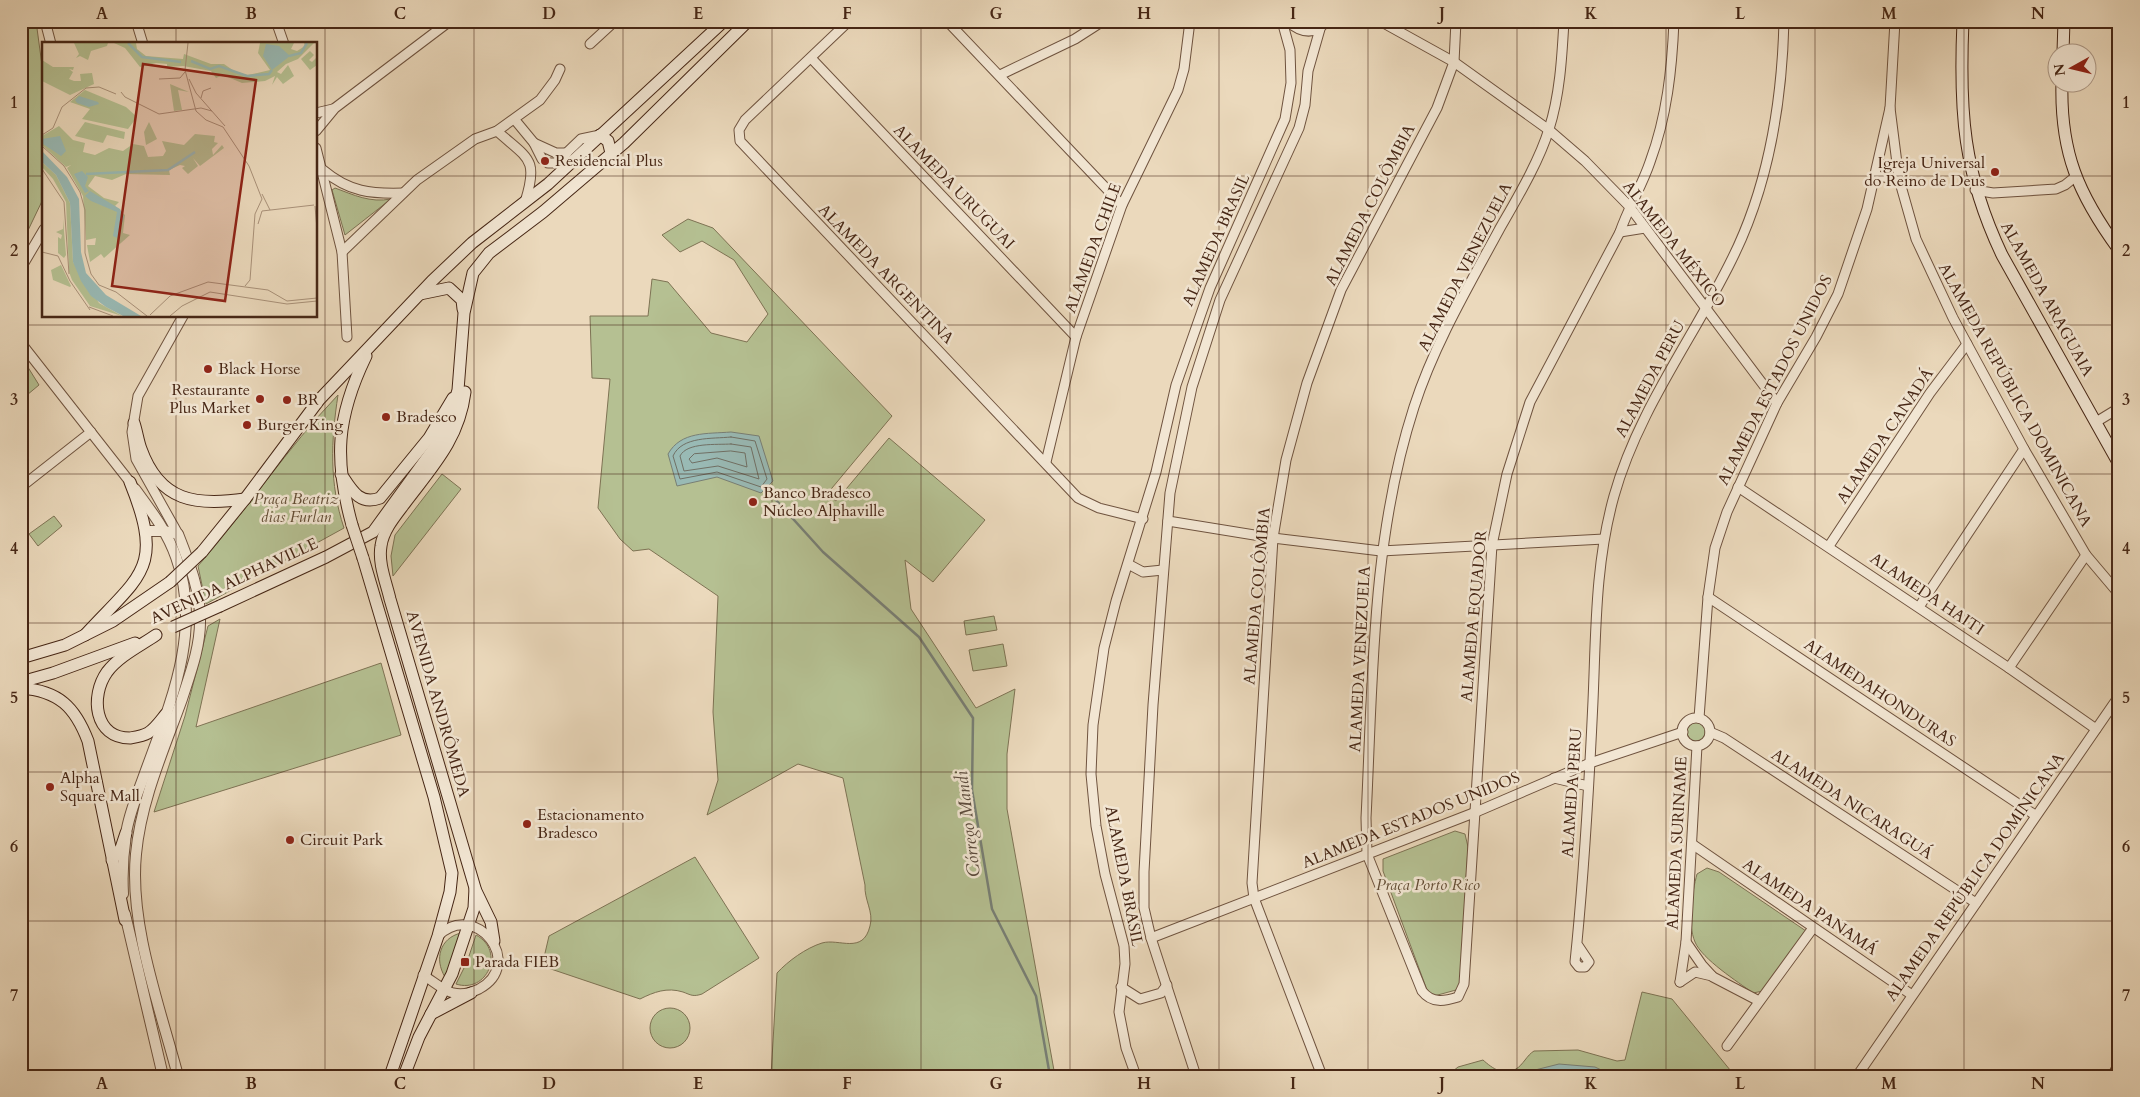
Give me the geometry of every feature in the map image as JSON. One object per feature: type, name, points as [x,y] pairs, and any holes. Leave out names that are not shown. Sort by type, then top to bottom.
[{"type":"main road","name":"AVENIDA ALPHAVILLE","points":[[21,658],[65,645],[85,635],[129,612],[170,582],[202,552],[245,499],[319,400],[419,294],[472,243],[548,184],[724,21]]},
{"type":"main road","name":"AVENIDA ALPHAVILLE","points":[[21,682],[54,673],[156,635],[373,532],[437,444],[450,419],[458,390],[464,313],[474,273],[488,254],[543,212],[612,153],[748,21]]},
{"type":"main road","name":"ALAMEDA ARAGUAIA","points":[[1963,21],[1962,102],[1975,190],[2002,256],[2119,464]]},
{"type":"main road","points":[[2063,42],[2064,21]]},
{"type":"main road","points":[[2063,92],[2065,132],[2075,177],[2103,228],[2119,250]]},
{"type":"main road","points":[[600,135],[608,141],[612,153]]},
{"type":"main road","points":[[419,294],[450,288],[462,300],[464,313]]},
{"type":"main road","name":"AVENIDA ANDRÔMEDA","points":[[370,348],[351,387],[344,413],[341,474],[352,525],[434,797],[452,873],[450,892],[438,936],[390,1076]]},
{"type":"main road","name":"AVENIDA ANDRÔMEDA","points":[[404,1076],[429,1015],[444,989],[468,926],[474,908],[475,888],[381,562],[381,544],[395,516],[443,454],[456,431],[462,414],[465,390],[461,350]]},
{"type":"main road","points":[[341,474],[356,496],[365,500],[380,498],[429,438],[458,390]]},
{"type":"main road","points":[[134,423],[141,449],[153,473],[176,494],[198,502],[221,503],[245,499]]},
{"type":"main road","points":[[85,635],[136,582],[144,563],[148,546],[146,531],[130,482]]},
{"type":"main road","points":[[384,630],[392,630],[401,635]]},
{"type":"main road","points":[[156,635],[119,660],[107,672],[98,692],[97,710],[101,723],[110,733],[121,738],[146,734],[166,714]]},
{"type":"main road","points":[[21,688],[45,692],[61,700],[82,724],[88,741],[125,920]]},
{"type":"main road","points":[[414,732],[422,734],[429,732]]},
{"type":"main road","points":[[420,754],[428,750],[436,752]]},
{"type":"main road","points":[[112,860],[121,848],[126,833]]},
{"type":"main road","points":[[475,888],[491,922],[494,941]]},
{"type":"main road","points":[[429,1015],[471,993]]},
{"type":"street","points":[[45,21],[50,42]]},
{"type":"street","points":[[136,21],[142,42]]},
{"type":"street","points":[[276,21],[281,26],[284,42]]},
{"type":"street","points":[[318,129],[335,108],[450,21]]},
{"type":"street","points":[[590,44],[615,21]]},
{"type":"street","name":"ALAMEDA ARGENTINA","points":[[849,21],[745,120],[739,130],[740,141],[1046,462],[1078,498],[1099,508],[1143,519]]},
{"type":"street","points":[[947,21],[1122,205]]},
{"type":"street","points":[[1000,75],[1074,39],[1103,21]]},
{"type":"street","name":"ALAMEDA CHILE","points":[[1046,462],[1076,337],[1122,205],[1178,90],[1184,69],[1190,21]]},
{"type":"street","name":"ALAMEDA BRASIL","points":[[1136,1076],[1126,1048],[1119,1012],[1125,964],[1124,946],[1105,874],[1096,826],[1091,774],[1093,725],[1104,648],[1156,472],[1176,385],[1192,335],[1214,279],[1285,119],[1291,83],[1290,50],[1282,21]]},
{"type":"street","points":[[1287,21],[1301,30],[1310,32],[1320,29],[1327,21]]},
{"type":"street","name":"ALAMEDA MÉXICO","points":[[1380,21],[1454,62],[1549,130],[1585,161],[1645,228],[1777,404]]},
{"type":"street","name":"ALAMEDA COLÔMBIA","points":[[1322,1076],[1254,898],[1252,883],[1254,821],[1273,538],[1286,460],[1307,383],[1341,290],[1437,108],[1454,62],[1456,21]]},
{"type":"street","name":"ALAMEDA VENEZUELA","points":[[1367,854],[1366,818],[1381,551],[1395,473],[1414,406],[1449,324],[1518,197],[1549,130],[1556,100],[1564,21]]},
{"type":"street","name":"ALAMEDA EQUADOR","points":[[1367,854],[1422,991],[1426,996],[1436,1001],[1450,999],[1462,992],[1476,812],[1492,545],[1507,474],[1530,402],[1620,232],[1650,163],[1663,122],[1672,67],[1674,21]]},
{"type":"street","name":"ALAMEDA PERU","points":[[1577,944],[1590,763],[1598,575],[1604,539],[1627,454],[1644,416],[1732,260],[1760,188],[1776,118],[1783,70],[1784,21]]},
{"type":"street","name":"ALAMEDA REPÚBLICA DOMINICANA","points":[[1895,21],[1890,108],[1899,179],[1920,248],[1967,344],[2024,449],[2086,556],[2119,594]]},
{"type":"street","name":"ALAMEDA BRASIL","points":[[1196,1076],[1151,938],[1144,908],[1144,872],[1163,570],[1173,474],[1192,387],[1220,300],[1299,128],[1305,105],[1308,71],[1320,29]]},
{"type":"street","name":"ALAMEDA URUGUAI","points":[[811,58],[1076,337]]},
{"type":"street","points":[[342,252],[417,180],[475,139],[497,131],[515,120],[540,100],[555,80],[560,69]]},
{"type":"street","points":[[318,112],[335,108]]},
{"type":"street","name":"ALAMEDA ESTADOS UNIDOS","points":[[1699,718],[1708,597],[1715,548],[1726,512],[1777,404],[1816,337],[1838,294],[1867,209],[1890,108]]},
{"type":"street","points":[[515,120],[545,161],[556,162],[581,139],[600,135]]},
{"type":"street","points":[[497,131],[529,160],[532,169],[532,180],[525,203]]},
{"type":"street","points":[[532,141],[556,153],[567,153]]},
{"type":"street","points":[[518,149],[532,141]]},
{"type":"street","points":[[318,154],[342,252],[347,337]]},
{"type":"street","points":[[323,170],[337,182],[356,190],[380,194],[403,193]]},
{"type":"street","points":[[1875,176],[1899,179]]},
{"type":"street","points":[[1975,190],[1993,193],[2056,189],[2075,177]]},
{"type":"street","points":[[1620,232],[1645,228]]},
{"type":"street","points":[[21,268],[42,232]]},
{"type":"street","points":[[178,1076],[142,936],[136,884],[136,855],[140,825],[153,778],[188,682],[196,652],[200,622],[198,598],[191,568],[178,534],[136,459],[132,442],[138,396],[182,318]]},
{"type":"street","points":[[21,343],[130,482],[165,531],[177,558],[186,600],[187,630],[180,669],[132,809],[126,833],[123,865],[125,920],[163,1076]]},
{"type":"street","name":"ALAMEDA CANADÁ","points":[[1829,546],[1930,393],[1967,344]]},
{"type":"street","points":[[2096,422],[2119,408]]},
{"type":"street","points":[[22,489],[91,432]]},
{"type":"street","points":[[1920,607],[2024,449]]},
{"type":"street","points":[[1156,472],[1173,474]]},
{"type":"street","name":"ALAMEDA HAITI","points":[[1738,486],[1920,607],[2096,729]]},
{"type":"street","points":[[1168,521],[1273,538],[1381,551],[1604,539]]},
{"type":"street","points":[[146,531],[165,531],[178,534]]},
{"type":"street","points":[[2009,668],[2086,556]]},
{"type":"street","points":[[1128,564],[1144,572],[1163,570]]},
{"type":"street","name":"ALAMEDAHONDURAS","points":[[1708,597],[2035,815]]},
{"type":"street","name":"ALAMEDA REPÚBLICA DOMINICANA","points":[[1857,1076],[2035,815],[2119,696]]},
{"type":"street","points":[[1699,718],[1707,723],[1710,732],[1708,740],[1697,746],[1688,743],[1682,732],[1686,723],[1699,718]]},
{"type":"street","name":"ALAMEDA ESTADOS UNIDOS","points":[[1151,938],[1476,812],[1590,763],[1682,732]]},
{"type":"street","name":"ALAMEDA NICARAGUÁ","points":[[1710,732],[1724,738],[1976,903]]},
{"type":"street","name":"ALAMEDA SURINAME","points":[[1697,746],[1686,942],[1680,982],[1695,972],[1713,977],[1759,1001]]},
{"type":"street","points":[[1554,778],[1588,786]]},
{"type":"street","name":"ALAMEDA PANAMÁ","points":[[1692,844],[1912,995]]},
{"type":"street","points":[[423,976],[453,993],[471,993],[491,982],[498,954],[494,941],[483,931],[468,926],[451,927],[438,936]]},
{"type":"street","points":[[1727,1046],[1813,928]]},
{"type":"street","points":[[130,939],[142,936]]},
{"type":"street","name":"ALAMEDA SURINAME","points":[[1686,942],[1713,977]]},
{"type":"street","points":[[1121,987],[1140,999],[1160,993],[1167,985]]},
{"type":"street","points":[[2112,1076],[2119,1064]]},
{"type":"green space","points":[[21,21],[36,21],[42,65],[42,201],[21,245]]},
{"type":"green space","points":[[335,188],[369,199],[391,199],[345,235],[332,190]]},
{"type":"green space","points":[[688,219],[713,228],[892,416],[827,494],[836,501],[889,438],[985,520],[933,582],[905,560],[911,609],[976,708],[1015,689],[1007,754],[1007,809],[1055,1076],[771,1076],[777,973],[798,955],[816,945],[829,942],[850,944],[862,940],[867,935],[870,926],[870,911],[843,778],[798,764],[707,815],[718,780],[713,712],[718,596],[649,549],[633,551],[620,539],[598,508],[610,379],[592,378],[590,316],[648,316],[652,279],[668,282],[711,333],[747,342],[768,314],[734,260],[702,241],[680,252],[662,235]]},
{"type":"green space","points":[[21,356],[39,385],[21,400]]},
{"type":"green space","name":"Praça Beatriz dias Furlan","points":[[338,395],[333,462],[336,495],[344,528],[206,604],[198,566],[319,415]]},
{"type":"green space","points":[[442,474],[461,489],[393,576],[391,556],[395,535]]},
{"type":"green space","points":[[54,516],[62,526],[38,546],[29,534]]},
{"type":"green space","points":[[994,616],[997,630],[966,635],[964,621]]},
{"type":"green space","points":[[220,619],[196,727],[381,663],[401,735],[154,812],[185,716],[208,626]]},
{"type":"green space","points":[[1003,644],[1007,666],[973,671],[969,650]]},
{"type":"green space","points":[[1697,722],[1704,725],[1707,732],[1704,739],[1697,742],[1690,739],[1687,732],[1690,725]]},
{"type":"green space","name":"Praça Porto Rico","points":[[1455,831],[1465,834],[1468,847],[1460,986],[1456,990],[1434,996],[1427,990],[1383,871],[1383,859]]},
{"type":"green space","points":[[695,857],[759,958],[702,994],[690,995],[683,992],[666,990],[640,999],[542,966],[549,936]]},
{"type":"green space","points":[[1707,868],[1719,872],[1806,931],[1763,991],[1753,993],[1739,983],[1712,963],[1695,942],[1691,926],[1693,890],[1697,874]]},
{"type":"green space","points":[[461,933],[445,977],[440,963],[441,950],[448,939]]},
{"type":"green space","points":[[476,935],[485,942],[490,951],[489,969],[484,977],[476,983],[467,985],[456,984],[467,962]]},
{"type":"green space","points":[[1642,992],[1672,999],[1735,1076],[1447,1076],[1458,1067],[1483,1060],[1490,1066],[1503,1072],[1512,1071],[1534,1051],[1578,1050],[1617,1061],[1625,1060]]},
{"type":"green space","points":[[670,1008],[684,1014],[690,1028],[684,1042],[670,1048],[656,1042],[650,1028],[656,1014]]},
{"type":"water","points":[[731,432],[759,436],[773,481],[761,493],[717,477],[677,486],[668,454],[673,447],[687,437]]},
{"type":"water","points":[[1559,1064],[1595,1067],[1614,1076],[1511,1076]]},
{"type":"waterway","name":"Córrego Mandi","points":[[766,489],[823,552],[919,637],[973,718],[972,790],[992,909],[1036,996],[1050,1076]]},
{"type":"place","name":"Residencial Plus","points":[[545,161]]},
{"type":"place","name":"Igreja Universal do Reino de Deus","points":[[1995,172]]},
{"type":"place","name":"Black Horse","points":[[208,369]]},
{"type":"place","name":"Restaurante Plus Market","points":[[260,399]]},
{"type":"place","name":"BR","points":[[287,400]]},
{"type":"place","name":"Bradesco","points":[[386,417]]},
{"type":"place","name":"Burger King","points":[[247,425]]},
{"type":"place","name":"Banco Bradesco Núcleo Alphaville","points":[[753,502]]},
{"type":"place","name":"Alpha Square Mall","points":[[50,787]]},
{"type":"place","name":"Estacionamento Bradesco","points":[[527,824]]},
{"type":"place","name":"Circuit Park","points":[[290,840]]},
{"type":"place","name":"Parada FIEB","points":[[465,962]]}]
